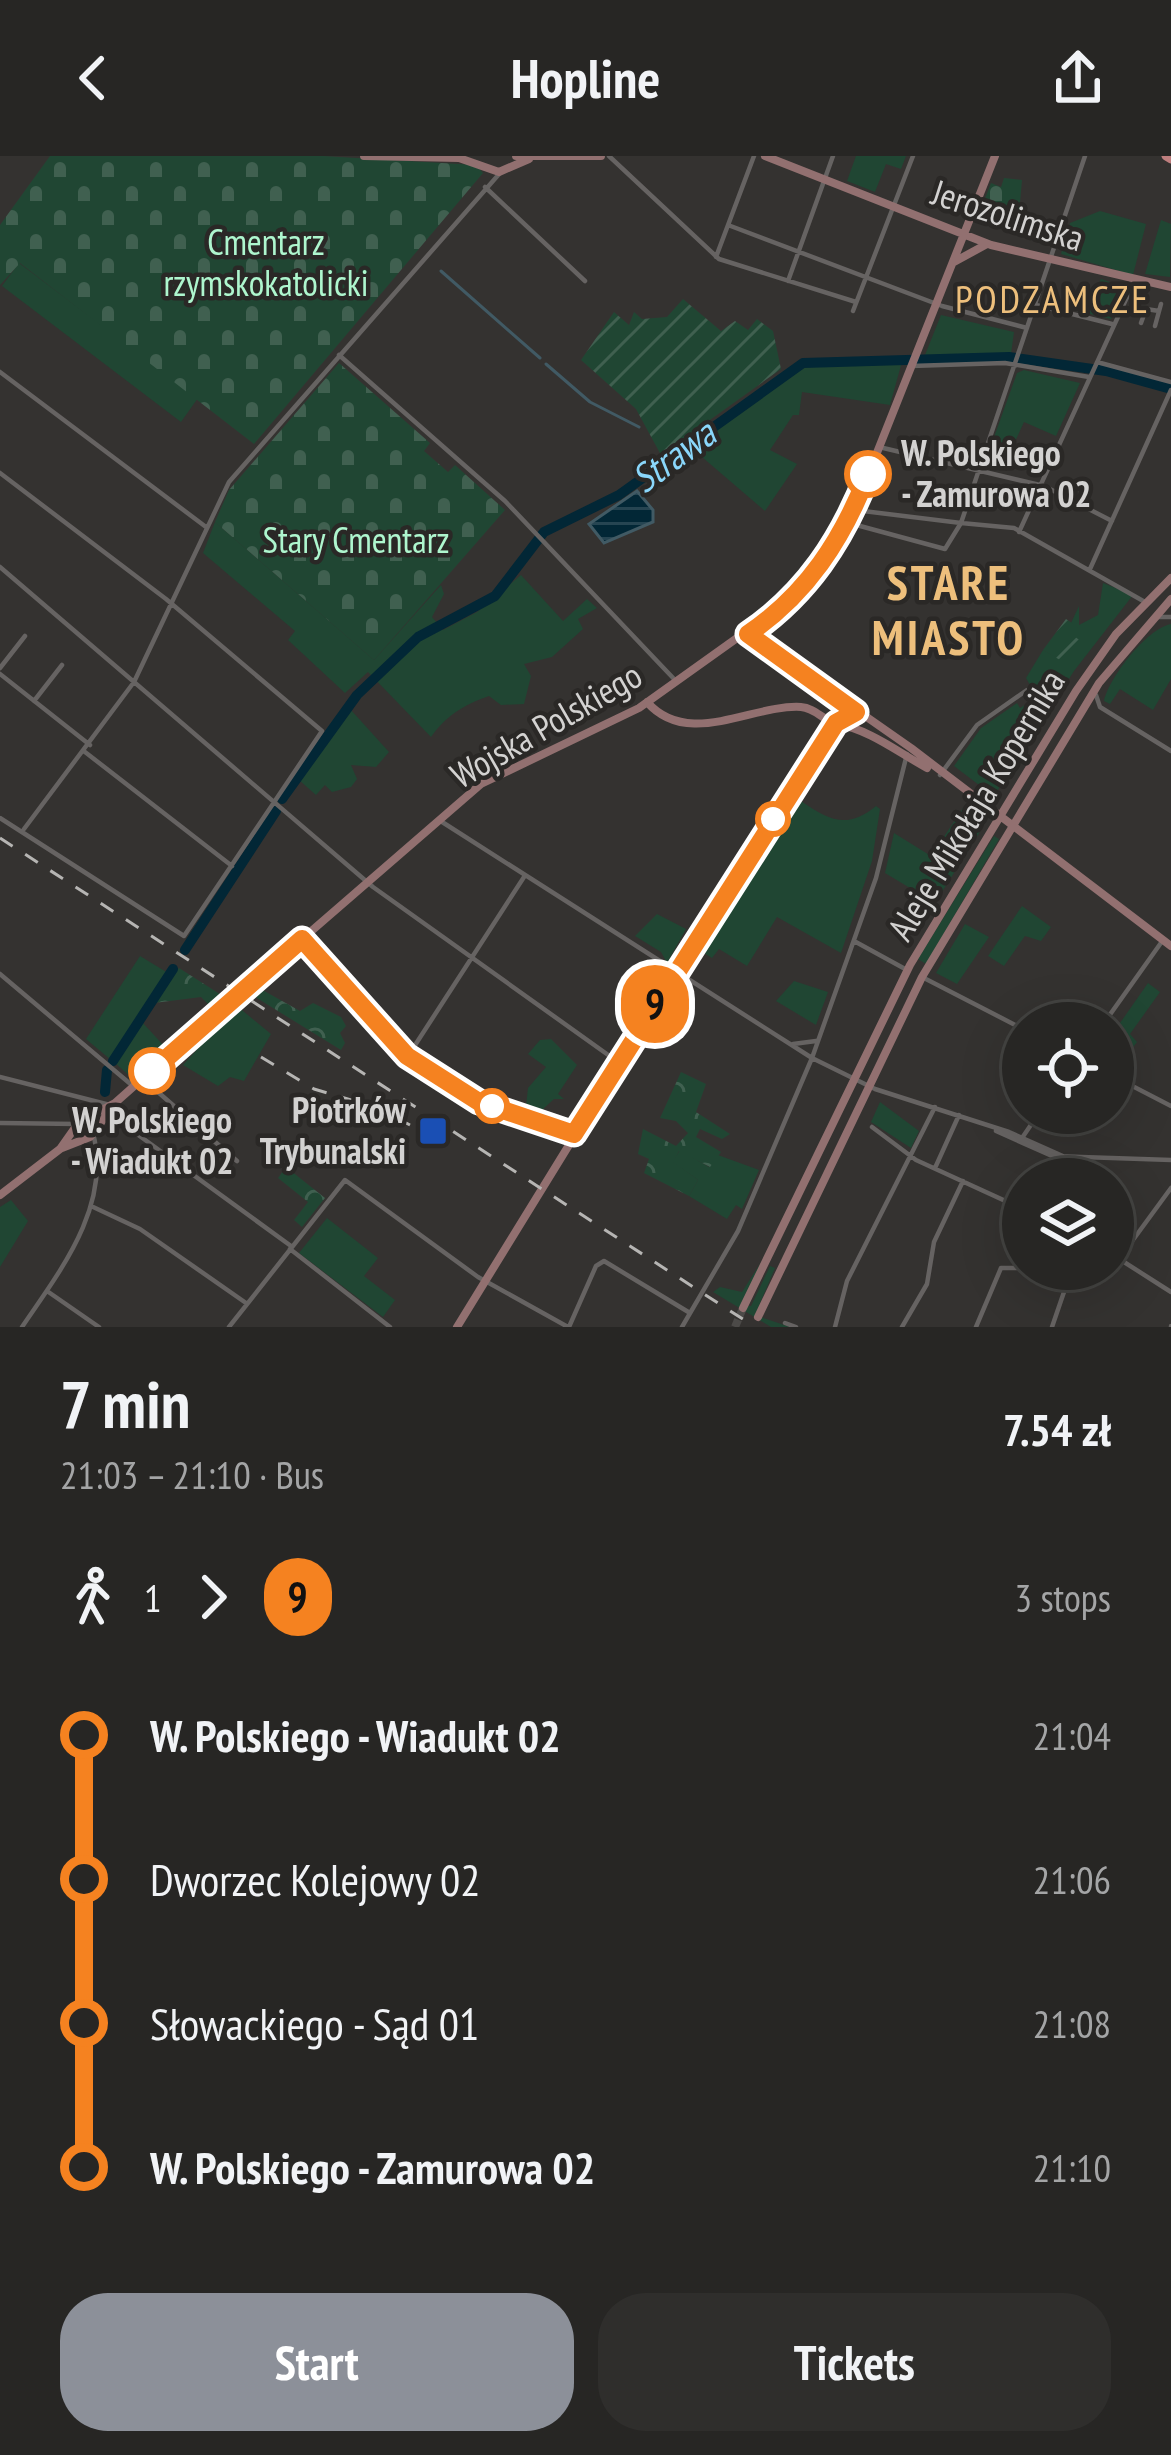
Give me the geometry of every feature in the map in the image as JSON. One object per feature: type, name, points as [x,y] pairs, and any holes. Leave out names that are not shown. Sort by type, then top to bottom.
[{"type":"street","points":[[364,156],[500,162],[605,156],[716,257],[856,302]]},
{"type":"street","points":[[716,257],[754,156]]},
{"type":"street","name":"Jerozolimska","points":[[765,156],[984,243],[1166,288]]},
{"type":"street","points":[[788,281],[833,156]]},
{"type":"street","points":[[853,310],[914,156]]},
{"type":"street","name":"Wojska Polskiego","points":[[241,992],[481,784],[646,702],[794,598],[855,510],[994,156]]},
{"type":"street","points":[[849,523],[945,549],[953,544],[1085,156]]},
{"type":"street","points":[[24,829],[134,682],[174,608],[235,474],[485,188],[500,162]]},
{"type":"street","points":[[485,188],[585,281]]},
{"type":"street","points":[[949,268],[984,243],[972,211]]},
{"type":"street","points":[[728,225],[936,303],[1027,328]]},
{"type":"street","points":[[1019,532],[1134,281]]},
{"type":"street","points":[[1036,305],[1114,324]]},
{"type":"street","points":[[1141,323],[1146,309],[1160,308],[1155,326]]},
{"type":"street","points":[[339,356],[535,533],[676,681]]},
{"type":"street","points":[[914,359],[1016,360],[1093,370],[1170,390],[1090,569]]},
{"type":"street","points":[[0,372],[207,528]]},
{"type":"street","points":[[880,447],[1041,485],[1112,521]]},
{"type":"street","points":[[0,473],[322,731],[184,936],[24,829],[0,818]]},
{"type":"street","points":[[855,510],[1019,532],[1144,602]]},
{"type":"street","points":[[0,567],[369,882],[618,1062]]},
{"type":"street","name":"Aleje Mikołaja Kopernika","points":[[743,1308],[907,970],[1076,691],[1144,602],[1171,578]]},
{"type":"street","name":"Aleje Mikołaja Kopernika","points":[[758,1317],[806,1209],[872,1088],[922,977],[1095,689],[1171,599]]},
{"type":"street","points":[[1151,618],[1171,616]]},
{"type":"street","points":[[748,634],[1167,943],[1121,1002]]},
{"type":"street","points":[[25,636],[0,671],[90,745]]},
{"type":"street","points":[[34,701],[62,665]]},
{"type":"street","points":[[1095,689],[1100,707],[1171,751]]},
{"type":"street","points":[[940,775],[979,722],[1027,690]]},
{"type":"street","points":[[646,702],[656,711],[704,723],[803,707],[908,752]]},
{"type":"street","points":[[1078,717],[1100,707]]},
{"type":"street","points":[[457,1327],[618,1062],[853,710]]},
{"type":"street","points":[[85,752],[232,866]]},
{"type":"street","points":[[682,1327],[738,1231],[812,1058],[880,863],[908,752]]},
{"type":"street","points":[[985,808],[1010,801]]},
{"type":"street","points":[[439,820],[812,1058],[872,1088],[958,1114],[1065,1157],[1171,1160]]},
{"type":"street","points":[[407,1056],[524,877]]},
{"type":"street","points":[[302,939],[423,1074],[495,1111],[572,1137]]},
{"type":"street","points":[[854,941],[907,970]]},
{"type":"street","points":[[0,974],[134,1087]]},
{"type":"street","points":[[922,977],[1002,1018]]},
{"type":"street","points":[[0,1195],[85,1131],[231,1000]]},
{"type":"street","points":[[788,1042],[805,1046],[817,1041]]},
{"type":"street","points":[[0,1077],[111,1107],[390,1327]]},
{"type":"street","points":[[143,1079],[237,1162]]},
{"type":"street","points":[[1134,1087],[1171,1106]]},
{"type":"street","points":[[835,1327],[848,1281],[935,1107]]},
{"type":"street","points":[[934,1168],[958,1114]]},
{"type":"street","points":[[0,1123],[85,1131]]},
{"type":"street","points":[[872,1127],[934,1168],[1002,1199]]},
{"type":"street","points":[[22,1327],[71,1253],[91,1206],[96,1150],[85,1131]]},
{"type":"street","points":[[1020,1140],[1024,1134]]},
{"type":"street","points":[[231,1326],[345,1180],[486,1280],[569,1327],[599,1263],[609,1263],[690,1312]]},
{"type":"street","points":[[902,1327],[927,1284],[934,1242],[963,1181]]},
{"type":"street","points":[[1134,1235],[1171,1189]]},
{"type":"street","points":[[91,1206],[140,1229],[246,1303]]},
{"type":"street","points":[[976,1327],[1002,1268]]},
{"type":"street","points":[[1134,1268],[1171,1292]]},
{"type":"street","points":[[1052,1327],[1065,1290]]},
{"type":"street","points":[[47,1291],[99,1327]]},
{"type":"street","points":[[785,1323],[796,1327]]},
{"type":"green space","name":"Cmentarz rzymskokatolicki","points":[[50,156],[323,156],[476,165],[483,173],[254,444],[20,263],[0,285],[0,225]]},
{"type":"green space","points":[[856,156],[906,156],[901,169],[886,164],[875,192],[847,181]]},
{"type":"green space","points":[[1004,178],[1022,180],[1019,214],[981,209],[991,183],[1001,187]]},
{"type":"green space","points":[[1100,211],[1146,224],[1133,275],[1061,254],[1070,223]]},
{"type":"green space","points":[[1161,220],[1171,224],[1170,277],[1145,274]]},
{"type":"green space","points":[[19,263],[198,398],[181,422],[2,286]]},
{"type":"green space","points":[[1101,279],[1125,287],[1111,319],[1044,303],[1049,289],[1049,302],[1085,310]]},
{"type":"green space","points":[[683,299],[721,331],[735,321],[748,330],[757,319],[773,331],[781,369],[661,455],[636,409],[581,360],[614,312],[629,325],[634,312],[642,319],[667,317]]},
{"type":"green space","points":[[941,315],[1014,332],[1011,354],[925,355]]},
{"type":"green space","points":[[903,358],[890,405],[802,392],[799,415],[793,415],[770,450],[797,464],[765,511],[688,445],[798,368]]},
{"type":"green space","name":"Stary Cmentarz","points":[[339,363],[430,443],[424,451],[448,472],[455,465],[505,510],[374,660],[215,522],[229,490]]},
{"type":"green space","points":[[1024,370],[1080,383],[1056,436],[1024,422],[1013,446],[993,440],[1017,373]]},
{"type":"green space","points":[[215,522],[374,660],[441,585],[444,594],[432,617],[443,630],[477,612],[521,575],[563,621],[587,599],[597,608],[578,619],[583,629],[552,657],[524,664],[531,676],[524,704],[501,705],[489,696],[456,712],[431,737],[368,672],[345,693],[288,640],[295,631],[203,553]]},
{"type":"green space","points":[[1103,583],[1133,595],[1074,671],[994,796],[982,787],[985,782],[979,785],[954,766],[981,728],[1017,703],[1020,708],[1037,697],[1026,678],[1043,650],[1060,659],[1078,628],[1071,623],[1079,606],[1079,625],[1098,615]]},
{"type":"green space","points":[[1066,619],[1079,628],[1074,636],[1082,642],[1071,660],[1056,669],[1060,660],[1043,650]]},
{"type":"green space","points":[[1171,624],[1171,679],[1153,710],[1120,689],[1110,704],[1104,701],[1130,656],[1151,635]]},
{"type":"green space","points":[[351,710],[389,752],[376,767],[351,765],[357,779],[351,787],[332,792],[325,785],[316,795],[299,780]]},
{"type":"green space","points":[[801,801],[838,820],[856,818],[876,806],[880,809],[872,861],[841,953],[777,917],[747,966],[719,949],[712,958],[699,950],[757,858],[764,861]]},
{"type":"green space","points":[[963,808],[982,822],[981,830],[935,903],[885,873],[894,833],[931,856]]},
{"type":"green space","points":[[994,836],[999,839],[926,964],[918,959]]},
{"type":"green space","points":[[1022,906],[1051,927],[1041,941],[1025,936],[1004,966],[988,956]]},
{"type":"green space","points":[[657,914],[686,929],[667,963],[661,952],[635,936]]},
{"type":"green space","points":[[965,924],[989,937],[957,984],[936,973]]},
{"type":"green space","points":[[140,956],[168,973],[111,1060],[86,1039]]},
{"type":"green space","points":[[179,968],[226,998],[212,1008],[201,997],[154,1003]]},
{"type":"green space","points":[[794,981],[828,992],[816,1025],[776,1001]]},
{"type":"green space","points":[[1148,983],[1160,992],[1134,1028],[1134,1003]]},
{"type":"green space","points":[[259,988],[300,1011],[313,1003],[341,1017],[346,1026],[340,1033],[345,1043],[341,1050],[252,995]]},
{"type":"green space","points":[[237,1006],[271,1034],[244,1081],[230,1077],[218,1086],[183,1065]]},
{"type":"green space","points":[[142,1022],[166,1048],[132,1078],[115,1063]]},
{"type":"green space","points":[[551,1039],[577,1065],[558,1094],[564,1099],[554,1099],[541,1111],[526,1106],[528,1088],[546,1067],[528,1054],[540,1040]]},
{"type":"green space","points":[[681,1072],[706,1084],[696,1112],[730,1134],[722,1139],[700,1129],[696,1137],[721,1152],[710,1167],[679,1151],[673,1162],[698,1180],[689,1196],[644,1173],[649,1159],[638,1154],[643,1129],[676,1146],[688,1133],[676,1121],[660,1118]]},
{"type":"green space","points":[[880,1102],[919,1131],[911,1148],[871,1122]]},
{"type":"green space","points":[[680,1150],[709,1167],[718,1155],[759,1170],[742,1209],[736,1205],[727,1219],[689,1196],[698,1180],[672,1162]]},
{"type":"green space","points":[[286,1167],[325,1198],[302,1227],[294,1220],[308,1202],[278,1178]]},
{"type":"green space","points":[[11,1200],[28,1221],[0,1267],[0,1207]]},
{"type":"green space","points":[[327,1218],[378,1258],[364,1276],[395,1300],[383,1317],[299,1253]]},
{"type":"green space","points":[[761,1262],[740,1306],[751,1306],[770,1266],[775,1268],[755,1315],[790,1327],[771,1327],[713,1292],[720,1287],[742,1292]]},
{"type":"water","points":[[637,491],[653,510],[653,522],[604,543],[589,524]]},
{"type":"waterway","points":[[441,271],[540,358]]},
{"type":"waterway","name":"Strawa","points":[[282,799],[357,695],[418,637],[495,596],[544,532],[619,495],[803,363],[1009,357],[1106,371],[1171,389]]},
{"type":"waterway","points":[[546,364],[590,402],[639,427]]},
{"type":"waterway","name":"Strawa","points":[[185,950],[276,811]]},
{"type":"waterway","name":"Strawa","points":[[113,1061],[173,969]]},
{"type":"waterway","name":"Strawa","points":[[105,1092],[107,1070]]},
{"type":"tunnel","points":[[735,1327],[743,1308]]},
{"type":"railway","points":[[0,838],[755,1327]]},
{"type":"railway","points":[[261,1057],[314,1089],[375,1107],[410,1125]]},
{"type":"bus line","name":"9","points":[[152,1071],[302,939],[407,1056],[479,1102],[574,1134],[750,850],[836,723],[856,712],[748,634],[787,605],[824,560],[849,523],[868,474]]},
{"type":"place","name":"W. Polskiego - Zamurowa 02","points":[[868,474]]},
{"type":"place","name":"W. Polskiego - Wiadukt 02","points":[[152,1071]]},
{"type":"place","name":"Piotrków Trybunalski","points":[[433,1131]]},
{"type":"district","name":"PODZAMCZE","points":[[1053,299]]},
{"type":"district","name":"STARE MIASTO","points":[[949,610]]}]
